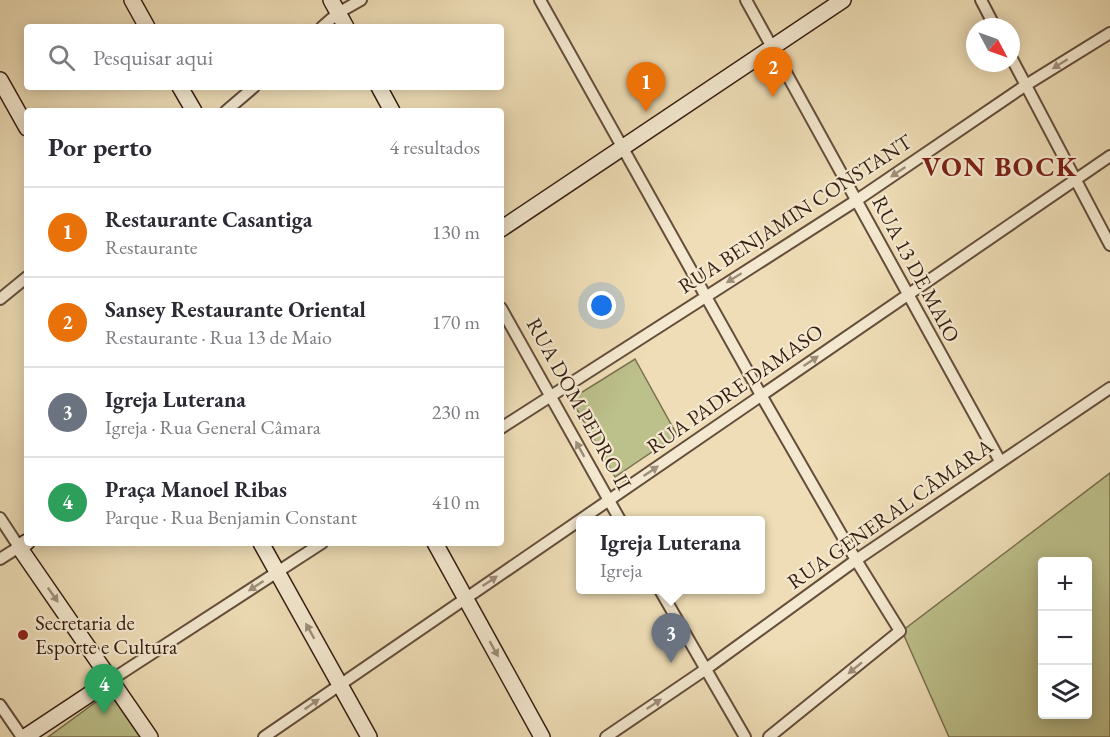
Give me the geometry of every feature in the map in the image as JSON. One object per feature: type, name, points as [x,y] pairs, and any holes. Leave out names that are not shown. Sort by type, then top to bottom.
[{"type":"main road","points":[[132,0],[145,24]]},
{"type":"main road","points":[[504,227],[843,0]]},
{"type":"main road","points":[[335,7],[344,24]]},
{"type":"main road","points":[[0,80],[24,123]]},
{"type":"main road","points":[[182,90],[192,108]]},
{"type":"main road","points":[[381,90],[390,108]]},
{"type":"main road","points":[[24,546],[150,737]]},
{"type":"main road","points":[[263,546],[369,737]]},
{"type":"main road","points":[[437,546],[542,737]]},
{"type":"main road","points":[[23,737],[111,680]]},
{"type":"street","points":[[324,24],[335,7],[361,0]]},
{"type":"street","points":[[540,0],[761,395],[856,560],[900,631],[769,737]]},
{"type":"street","name":"RUA 13 DE MAIO","points":[[746,0],[857,200],[906,295],[1000,461]]},
{"type":"street","points":[[981,0],[990,18]]},
{"type":"street","name":"RUA BENJAMIN CONSTANT","points":[[504,426],[857,200],[1026,86],[1110,33]]},
{"type":"street","points":[[1019,72],[1110,245]]},
{"type":"street","points":[[230,108],[250,90]]},
{"type":"street","name":"RUA PADRE DAMASO","points":[[585,516],[1110,156]]},
{"type":"street","points":[[0,299],[24,279]]},
{"type":"street","name":"RUA DOM PEDRO II","points":[[504,313],[618,516]]},
{"type":"street","name":"RUA GENERAL CÂMARA","points":[[606,737],[706,669],[856,560],[1110,388]]},
{"type":"street","points":[[0,518],[23,544],[0,560]]},
{"type":"street","name":"RUA PADRE DAMASO","points":[[264,737],[576,522]]},
{"type":"street","points":[[111,680],[317,546]]},
{"type":"street","points":[[662,594],[745,737]]},
{"type":"street","points":[[0,705],[23,737]]},
{"type":"green space","points":[[635,359],[677,435],[615,477],[571,399]]},
{"type":"green space","points":[[1110,473],[1110,737],[949,737],[902,631]]},
{"type":"green space","points":[[111,691],[145,737],[48,737]]},
{"type":"place","name":"Sansey Restaurante Oriental","points":[[773,97]]},
{"type":"place","name":"Restaurante Casantiga","points":[[646,112]]},
{"type":"place","name":"Secretaria de Esporte e Cultura","points":[[23,635]]},
{"type":"place","name":"Igreja Luterana","points":[[671,663]]},
{"type":"place","name":"Praça Manoel Ribas","points":[[104,714]]},
{"type":"district","name":"VON BOCK","points":[[1000,167]]}]
